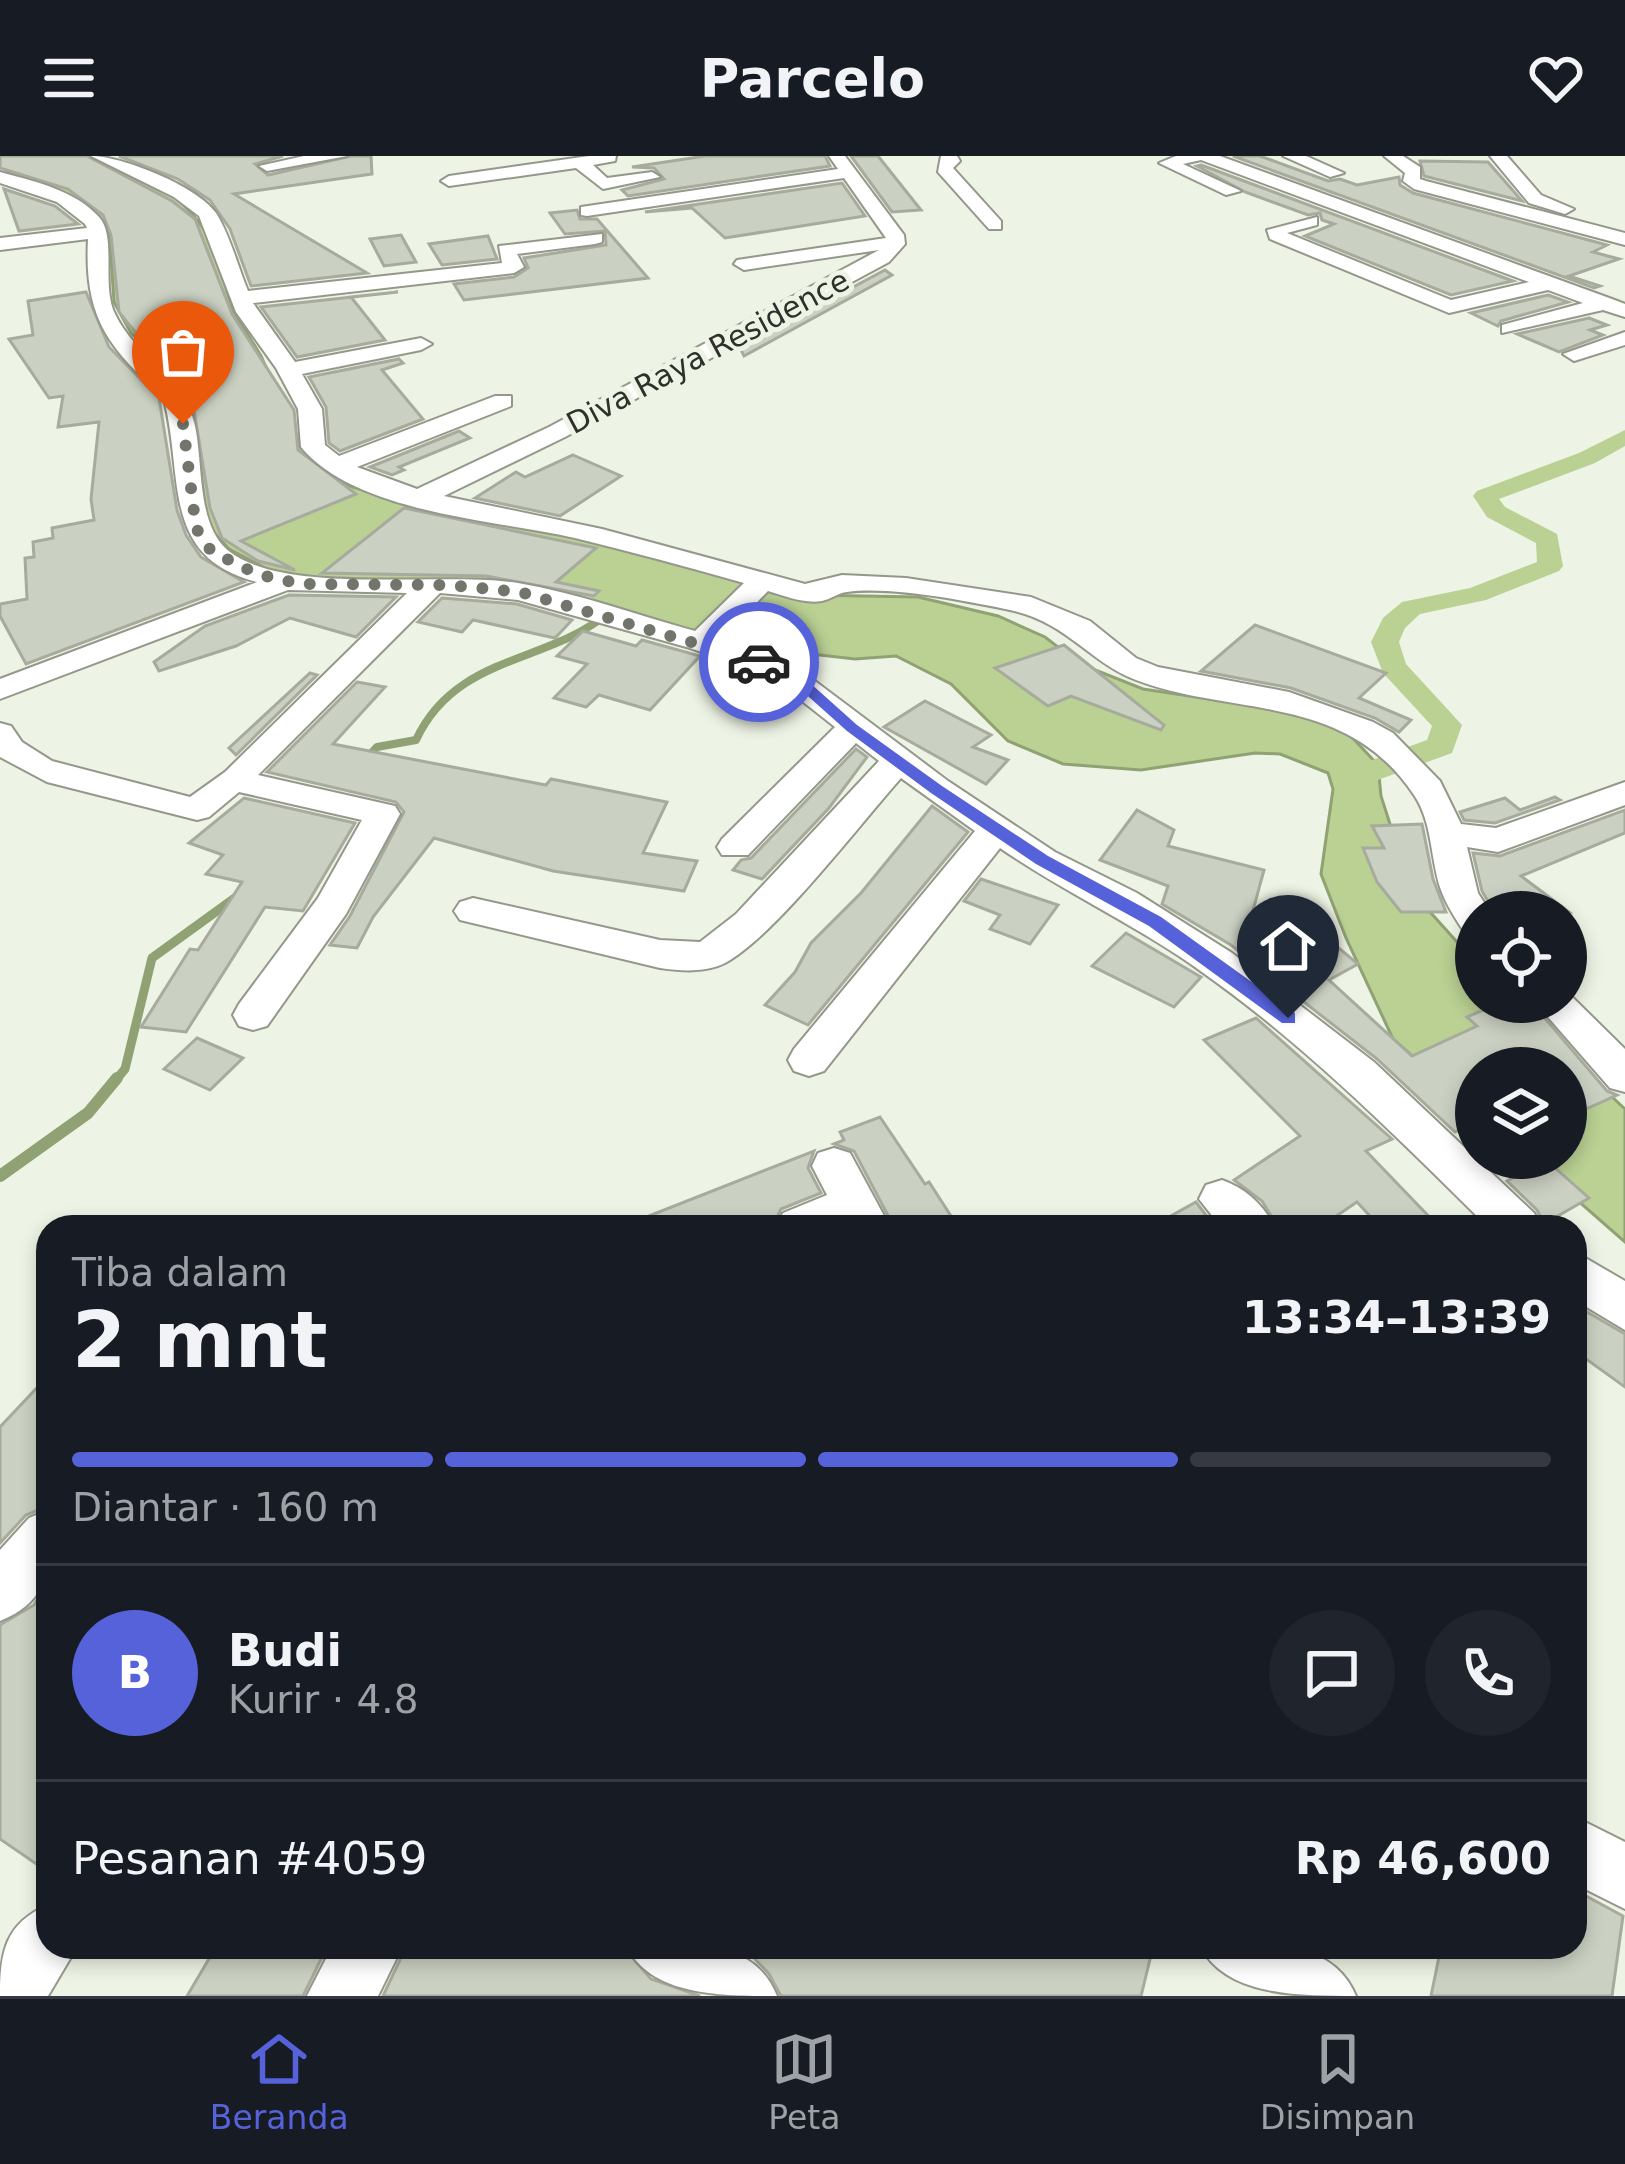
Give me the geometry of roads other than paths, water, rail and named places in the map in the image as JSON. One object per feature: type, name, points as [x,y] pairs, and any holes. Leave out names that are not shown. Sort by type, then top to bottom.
[{"type":"street","points":[[98,156],[180,193],[213,223],[246,312],[289,370],[310,409],[313,447],[337,466],[418,498],[575,530],[818,593],[842,583],[906,586],[1021,603],[1080,627],[1125,664],[1150,675],[1310,708],[1381,740],[1419,778],[1441,814],[1460,891]]},
{"type":"street","points":[[267,166],[340,156]]},
{"type":"street","points":[[449,181],[622,156]]},
{"type":"street","points":[[950,156],[952,161],[944,167],[995,225]]},
{"type":"street","points":[[1244,196],[1167,163],[1201,156],[1615,307]]},
{"type":"street","points":[[1291,156],[1336,173]]},
{"type":"street","points":[[1392,156],[1414,171],[1412,182],[1625,239]]},
{"type":"street","points":[[1498,156],[1541,203],[1625,224]]},
{"type":"street","points":[[580,162],[603,184],[680,172]]},
{"type":"street","points":[[515,247],[579,216],[843,164],[855,196],[896,242]]},
{"type":"street","points":[[0,177],[34,186],[90,216],[98,232],[96,279],[103,312],[131,357],[174,393],[180,406],[196,528],[220,557],[284,582],[520,592],[703,640],[795,677],[852,728],[996,830],[1218,963],[1360,1073],[1506,1215]]},
{"type":"street","points":[[0,193],[34,186]]},
{"type":"street","points":[[1279,209],[1320,225],[1276,230],[1277,235],[1449,308],[1552,283]]},
{"type":"street","points":[[1497,225],[1525,213]]},
{"type":"street","points":[[1558,243],[1588,230]]},
{"type":"street","points":[[0,244],[98,232]]},
{"type":"street","points":[[232,274],[595,238]]},
{"type":"street","points":[[744,264],[896,242]]},
{"type":"street","name":"Diva Raya Residence","points":[[418,498],[736,338],[882,259],[896,242]]},
{"type":"street","points":[[470,284],[519,277],[515,247]]},
{"type":"street","points":[[575,261],[608,256]]},
{"type":"street","points":[[373,261],[381,267],[447,258]]},
{"type":"street","points":[[232,274],[330,266]]},
{"type":"street","points":[[1463,280],[1502,295]]},
{"type":"street","points":[[1509,329],[1615,307]]},
{"type":"street","points":[[1574,354],[1625,338]]},
{"type":"street","points":[[289,370],[421,344]]},
{"type":"street","points":[[337,466],[503,401]]},
{"type":"street","points":[[703,640],[762,581]]},
{"type":"street","points":[[0,690],[284,582]]},
{"type":"street","points":[[0,733],[28,763],[90,783],[137,791],[169,806],[196,809],[238,779],[257,753],[431,586]]},
{"type":"street","points":[[735,847],[852,728]]},
{"type":"street","points":[[473,911],[660,954],[687,958],[711,953],[748,923],[898,761]]},
{"type":"street","points":[[238,779],[383,814],[333,904],[253,1015]]},
{"type":"street","points":[[1444,833],[1498,840],[1625,793]]},
{"type":"street","points":[[809,1060],[996,830]]},
{"type":"street","points":[[1575,1023],[1625,1076]]},
{"type":"street","points":[[1407,1156],[1465,1215]]},
{"type":"street","points":[[822,1215],[852,1199]]},
{"type":"street","points":[[1587,1281],[1625,1308]]},
{"type":"street","points":[[0,1593],[36,1551]]},
{"type":"street","points":[[1587,1856],[1625,1877]]},
{"type":"street","points":[[8,1996],[36,1955]]},
{"type":"street","points":[[340,1996],[362,1959]]},
{"type":"street","points":[[680,1959],[743,1996]]},
{"type":"street","points":[[1256,1959],[1322,1996]]},
{"type":"waterway","points":[[1353,778],[1441,746],[1447,725],[1393,667],[1385,642],[1393,624],[1411,608],[1477,594],[1550,566],[1548,539],[1496,512],[1485,496],[1587,458],[1625,437]]},
{"type":"waterway","points":[[366,759],[377,747],[416,740],[433,712],[479,675],[584,630],[608,613]]},
{"type":"waterway","points":[[115,1081],[125,1069],[152,958],[239,895]]},
{"type":"waterway","points":[[0,1176],[88,1113],[117,1078]]}]
